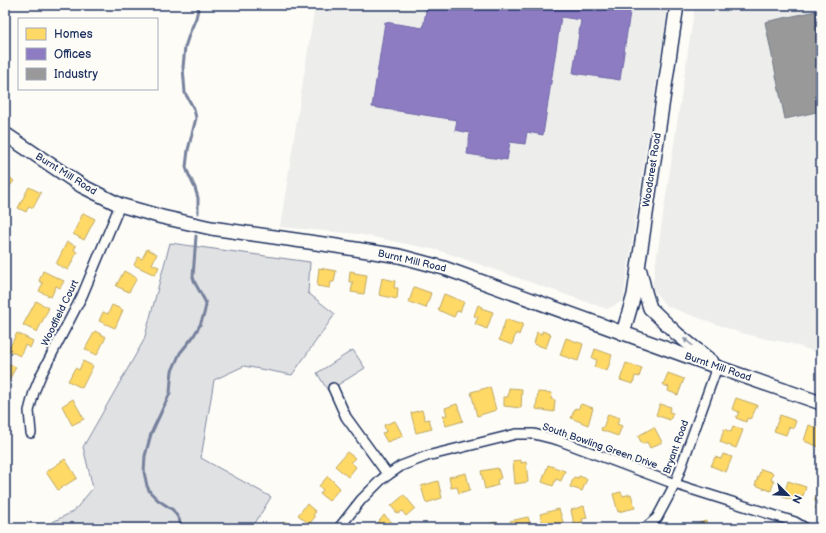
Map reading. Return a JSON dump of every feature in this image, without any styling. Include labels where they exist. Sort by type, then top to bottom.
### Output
[{"type":"main road","name":"Woodcrest Road","points":[[623,333],[634,296],[677,5]]},
{"type":"main road","name":"Burnt Mill Road","points":[[5,134],[82,186],[120,205],[162,217],[211,228],[399,256],[453,271],[717,367],[821,403]]},
{"type":"main road","points":[[638,262],[644,292],[650,308],[677,334],[717,367]]},
{"type":"street","name":"Woodfield Court","points":[[31,433],[29,411],[34,392],[41,375],[82,296],[120,205]]},
{"type":"street","name":"Bryant Road","points":[[645,528],[657,518],[675,484],[717,367]]},
{"type":"street","points":[[333,388],[346,417],[388,475]]},
{"type":"street","name":"South Bowling Green Drive","points":[[339,528],[361,500],[382,480],[401,466],[427,456],[516,434],[534,434],[558,440],[675,484],[795,522],[805,528]]},
{"type":"shaded area","points":[[315,5],[668,5],[623,301],[607,309],[441,251],[358,234],[280,227]]},
{"type":"shaded area","points":[[695,5],[821,5],[821,354],[789,343],[738,332],[685,313],[665,305],[652,288]]},
{"type":"shaded area","points":[[170,243],[310,262],[308,293],[335,314],[292,375],[244,366],[214,380],[201,458],[271,497],[252,528],[41,528],[74,511],[93,488],[83,447],[144,340]]},
{"type":"shaded area","points":[[353,350],[365,368],[328,391],[317,373]]},
{"type":"building: Homes","points":[[5,173],[14,181],[6,191],[5,190]]},
{"type":"building: Homes","points":[[29,187],[41,193],[33,208],[29,206],[26,212],[18,208]]},
{"type":"building: Homes","points":[[83,213],[95,219],[84,240],[73,234]]},
{"type":"building: Homes","points":[[67,242],[76,246],[74,250],[77,252],[68,270],[56,264]]},
{"type":"building: Homes","points":[[147,249],[157,254],[152,264],[159,267],[155,275],[134,265],[138,257],[142,259]]},
{"type":"building: Homes","points":[[319,268],[336,271],[334,282],[331,282],[330,288],[317,286]]},
{"type":"building: Homes","points":[[43,271],[64,281],[60,288],[56,286],[51,297],[39,291],[43,283],[39,281]]},
{"type":"building: Homes","points":[[124,271],[137,278],[129,292],[116,286]]},
{"type":"building: Homes","points":[[350,271],[367,275],[364,294],[351,292],[353,282],[349,282]]},
{"type":"building: Homes","points":[[382,278],[395,281],[394,288],[398,288],[397,299],[379,295]]},
{"type":"building: Homes","points":[[414,287],[431,293],[426,308],[409,302]]},
{"type":"building: Homes","points":[[444,294],[464,302],[460,312],[457,311],[454,317],[438,310]]},
{"type":"building: Homes","points":[[36,301],[49,308],[37,332],[23,325]]},
{"type":"building: Homes","points":[[112,305],[123,310],[115,328],[99,321],[103,312],[108,314]]},
{"type":"building: Homes","points":[[478,305],[482,307],[481,308],[493,312],[487,329],[475,324],[478,317],[474,316]]},
{"type":"building: Homes","points":[[506,319],[523,324],[519,335],[516,333],[512,345],[499,340]]},
{"type":"building: Homes","points":[[95,331],[106,337],[97,355],[85,349]]},
{"type":"building: Homes","points":[[542,331],[551,334],[546,348],[534,344],[537,332],[542,334]]},
{"type":"building: Homes","points":[[17,333],[33,341],[30,348],[25,345],[20,356],[8,350]]},
{"type":"building: Homes","points":[[566,338],[583,344],[578,361],[560,355]]},
{"type":"building: Homes","points":[[595,349],[612,355],[607,371],[594,367],[597,360],[592,358]]},
{"type":"building: Homes","points":[[83,361],[93,366],[82,388],[68,381],[75,368],[79,370]]},
{"type":"building: Homes","points":[[5,362],[16,367],[6,386],[5,386]]},
{"type":"building: Homes","points":[[626,363],[642,368],[639,377],[635,376],[633,384],[620,380]]},
{"type":"building: Homes","points":[[668,373],[684,379],[678,395],[668,391],[669,387],[663,385]]},
{"type":"building: Homes","points":[[490,387],[496,410],[477,416],[471,392]]},
{"type":"building: Homes","points":[[509,388],[522,389],[521,408],[504,406],[504,397],[508,397]]},
{"type":"building: Homes","points":[[538,392],[552,393],[551,399],[555,400],[554,412],[536,409]]},
{"type":"building: Homes","points":[[736,398],[757,405],[752,417],[750,419],[747,418],[746,422],[736,418],[739,412],[732,409]]},
{"type":"building: Homes","points":[[73,399],[84,419],[72,425],[62,406]]},
{"type":"building: Homes","points":[[457,404],[463,421],[446,426],[443,416],[447,415],[445,408]]},
{"type":"building: Homes","points":[[581,404],[593,408],[588,425],[571,418],[575,408],[578,409]]},
{"type":"building: Homes","points":[[660,404],[671,407],[669,412],[673,413],[670,420],[656,415]]},
{"type":"building: Homes","points":[[422,410],[425,420],[429,419],[432,429],[416,433],[411,413]]},
{"type":"building: Homes","points":[[608,414],[620,418],[617,424],[622,426],[618,436],[601,430]]},
{"type":"building: Homes","points":[[780,415],[796,421],[793,429],[789,427],[786,435],[774,431]]},
{"type":"building: Homes","points":[[395,421],[403,436],[387,442],[382,433],[386,432],[384,425]]},
{"type":"building: Homes","points":[[809,425],[821,430],[821,442],[819,447],[804,441]]},
{"type":"building: Homes","points":[[733,426],[743,430],[736,448],[720,442],[724,429],[731,432]]},
{"type":"building: Homes","points":[[654,427],[662,442],[650,448],[647,442],[642,444],[638,436]]},
{"type":"building: Homes","points":[[347,452],[355,458],[351,462],[356,467],[348,477],[335,466]]},
{"type":"building: Homes","points":[[723,454],[732,457],[726,472],[711,466],[715,457],[721,459]]},
{"type":"building: Homes","points":[[65,459],[77,478],[58,490],[46,472]]},
{"type":"building: Homes","points":[[521,460],[521,463],[526,462],[528,482],[515,484],[513,461]]},
{"type":"building: Homes","points":[[548,465],[565,471],[561,481],[556,479],[553,486],[542,482]]},
{"type":"building: Homes","points":[[498,468],[501,478],[497,480],[498,485],[485,489],[481,471]]},
{"type":"building: Homes","points":[[761,469],[773,473],[771,480],[774,481],[771,491],[755,485]]},
{"type":"building: Homes","points":[[466,473],[470,490],[459,493],[457,487],[451,488],[449,477]]},
{"type":"building: Homes","points":[[328,476],[340,488],[329,501],[320,494],[323,490],[319,486]]},
{"type":"building: Homes","points":[[579,476],[587,479],[582,491],[570,487],[574,477],[578,478]]},
{"type":"building: Homes","points":[[438,481],[442,498],[426,503],[421,486]]},
{"type":"building: Homes","points":[[788,481],[806,487],[803,496],[798,494],[796,501],[783,497]]},
{"type":"building: Homes","points":[[621,492],[623,496],[631,494],[635,508],[618,512],[613,494]]},
{"type":"building: Homes","points":[[821,492],[821,514],[815,508],[818,504],[814,499]]},
{"type":"building: Homes","points":[[404,495],[415,508],[406,516],[402,511],[398,514],[391,506]]},
{"type":"building: Homes","points":[[307,504],[316,512],[313,515],[315,517],[309,524],[298,515]]},
{"type":"building: Homes","points":[[584,506],[587,518],[582,519],[583,522],[574,524],[571,510]]},
{"type":"building: Homes","points":[[559,509],[564,525],[551,528],[549,521],[543,523],[540,514]]},
{"type":"building: Homes","points":[[384,515],[397,527],[396,528],[374,528]]},
{"type":"building: Homes","points":[[528,517],[531,526],[526,528],[512,528],[510,521]]},
{"type":"building: Homes","points":[[285,521],[292,528],[279,528]]},
{"type":"building: Homes","points":[[706,521],[708,528],[690,528],[690,526]]},
{"type":"building: Homes","points":[[496,522],[498,528],[484,528],[484,525]]},
{"type":"building: Offices","points":[[427,5],[631,5],[620,80],[573,73],[581,20],[561,17],[543,135],[527,132],[525,144],[510,142],[507,160],[467,154],[470,133],[455,130],[457,120],[372,107],[385,22],[423,28]]},
{"type":"building: Industry","points":[[821,10],[821,111],[785,119],[765,22]]},
{"type":"waterway","points":[[198,213],[198,198],[186,167],[188,150],[196,118],[194,109],[185,93],[183,67],[185,47],[196,18],[199,5]]},
{"type":"waterway","points":[[182,528],[179,519],[173,510],[158,500],[150,492],[144,472],[145,456],[151,434],[170,393],[172,371],[180,353],[193,337],[200,325],[206,305],[193,277],[196,236]]}]
